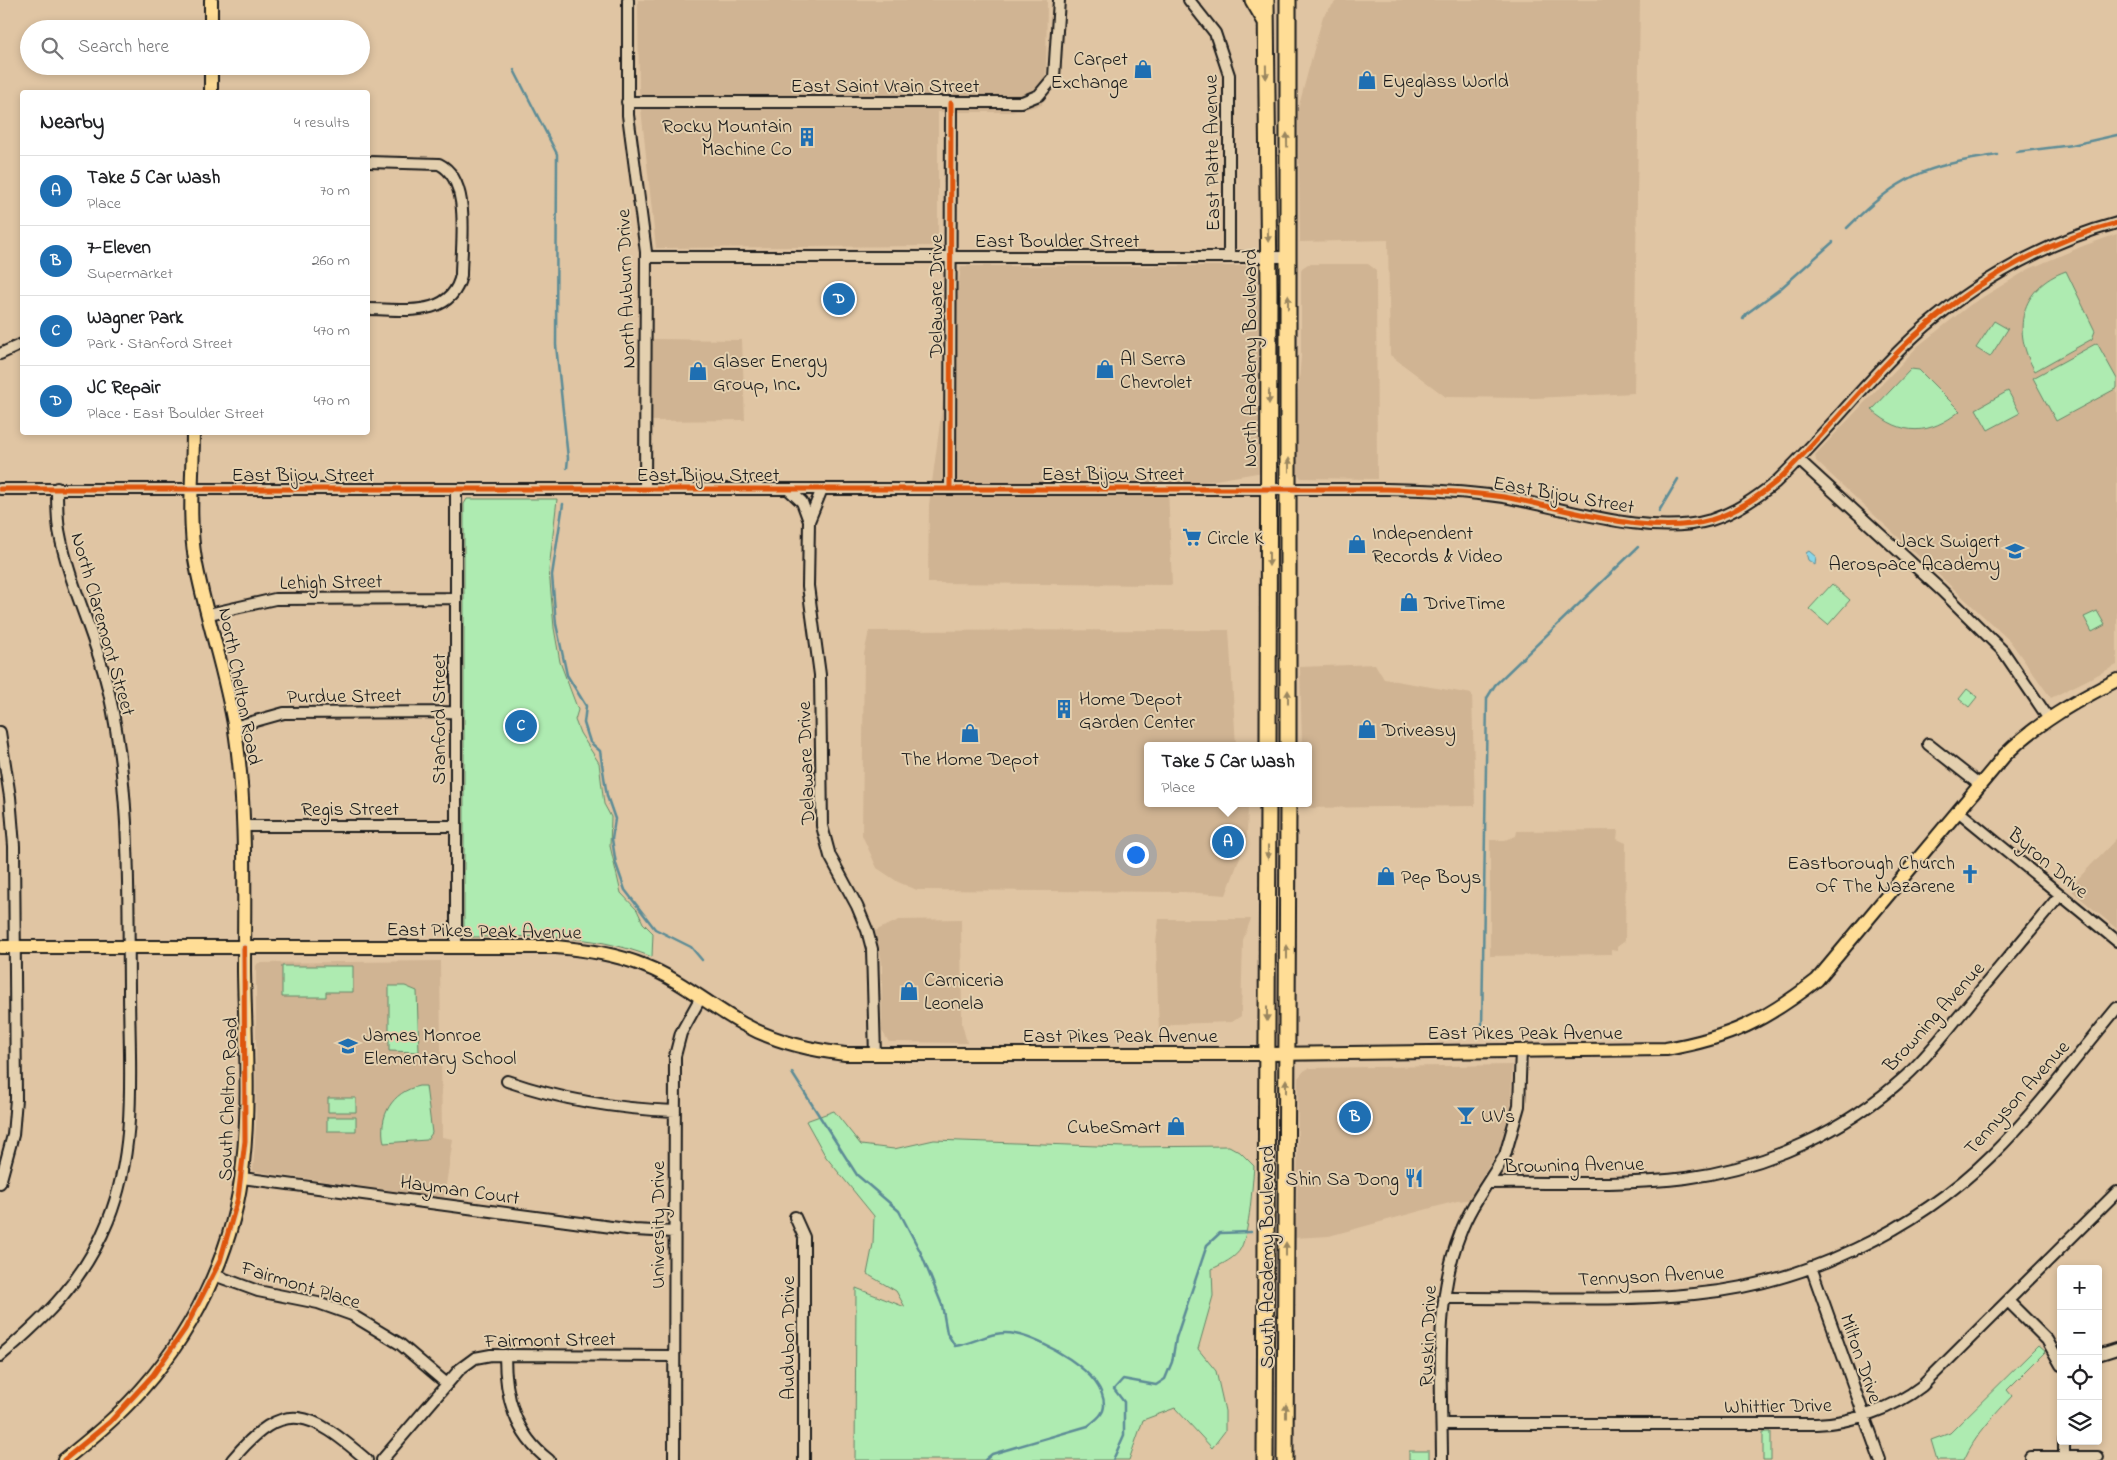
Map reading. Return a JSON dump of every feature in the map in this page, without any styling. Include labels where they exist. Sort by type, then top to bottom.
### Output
[{"type":"highway","points":[[1252,0],[1266,23]]},
{"type":"highway","name":"North Academy Boulevard","points":[[1266,0],[1269,488],[1268,742]]},
{"type":"highway","name":"North Academy Boulevard","points":[[1288,0],[1288,742]]},
{"type":"highway","points":[[1288,23],[1298,0]]},
{"type":"highway","points":[[1267,1054],[1268,807]]},
{"type":"highway","points":[[1286,1054],[1288,807]]},
{"type":"highway","name":"South Academy Boulevard","points":[[1266,1460],[1267,1054]]},
{"type":"highway","name":"South Academy Boulevard","points":[[1285,1460],[1286,1054]]},
{"type":"main road","points":[[211,0],[211,20]]},
{"type":"main road","points":[[211,75],[211,90]]},
{"type":"main road","name":"North Chelton Road","points":[[193,435],[194,556],[234,727],[244,826],[244,948]]},
{"type":"main road","name":"East Pikes Peak Avenue","points":[[0,947],[556,947],[607,953],[646,966],[701,997],[745,1025],[784,1042],[824,1051],[875,1054],[1286,1054],[1666,1049],[1714,1039],[1752,1024],[1794,998],[1817,980],[2020,740],[2049,719],[2117,680]]},
{"type":"main road","name":"South Chelton Road","points":[[64,1460],[110,1422],[153,1375],[185,1329],[214,1275],[233,1222],[242,1178],[245,1141],[244,948]]},
{"type":"street","name":"North Auburn Drive","points":[[628,0],[627,102],[646,257],[645,489]]},
{"type":"street","name":"East Saint Vrain Street","points":[[627,102],[1022,102],[1044,91],[1054,77],[1059,0]]},
{"type":"street","name":"East Platte Avenue","points":[[1189,0],[1200,11],[1215,33],[1229,75],[1230,257]]},
{"type":"street","name":"Delaware Drive","points":[[950,488],[951,103]]},
{"type":"street","points":[[370,162],[423,162],[445,167],[455,178],[461,193],[462,240],[461,275],[459,284],[450,299],[431,308],[370,309]]},
{"type":"street","name":"East Bijou Street","points":[[0,488],[1386,489],[1472,493],[1614,519],[1669,526],[1710,520],[1754,500],[1799,460],[1903,347],[1942,312],[2018,263],[2059,244],[2117,223]]},
{"type":"street","name":"East Boulder Street","points":[[646,257],[1288,257]]},
{"type":"street","points":[[0,354],[20,345]]},
{"type":"street","points":[[1799,460],[1941,590],[2003,650],[2049,719]]},
{"type":"street","name":"North Claremont Street","points":[[0,1356],[44,1318],[78,1278],[98,1244],[116,1200],[126,1155],[130,1117],[128,827],[120,749],[102,665],[62,544],[56,488]]},
{"type":"street","name":"Stanford Street","points":[[456,489],[456,948]]},
{"type":"street","name":"Delaware Drive","points":[[788,489],[802,502],[809,521],[808,586],[820,675],[820,812],[830,856],[857,906],[867,930],[872,949],[875,1054]]},
{"type":"street","name":"Delaware Drive","points":[[809,521],[822,489]]},
{"type":"street","name":"Lehigh Street","points":[[208,614],[275,599],[456,598]]},
{"type":"street","name":"Purdue Street","points":[[234,727],[284,713],[456,712]]},
{"type":"street","points":[[0,732],[12,818],[15,1118],[8,1158],[0,1183]]},
{"type":"street","points":[[1928,744],[1980,785]]},
{"type":"street","name":"Byron Drive","points":[[1958,811],[2117,941]]},
{"type":"street","name":"Regis Street","points":[[244,826],[456,826]]},
{"type":"street","name":"Browning Avenue","points":[[1489,1183],[1642,1182],[1714,1173],[1771,1158],[1832,1131],[1861,1112],[1907,1075],[2060,895]]},
{"type":"street","name":"University Drive","points":[[674,1460],[674,1111],[677,1043],[687,1020],[701,997]]},
{"type":"street","name":"Tennyson Avenue","points":[[1444,1298],[1693,1294],[1744,1286],[1811,1267],[1877,1238],[1926,1208],[1972,1173],[2017,1129],[2117,1008]]},
{"type":"street","name":"Ruskin Drive","points":[[1442,1460],[1444,1298],[1447,1275],[1460,1232],[1505,1155],[1517,1118],[1521,1050]]},
{"type":"street","points":[[507,1081],[594,1105],[674,1111]]},
{"type":"street","name":"Hayman Court","points":[[242,1178],[634,1230],[674,1232]]},
{"type":"street","name":"Whittier Drive","points":[[1442,1424],[1816,1424],[1846,1421],[1903,1399],[1913,1393],[2117,1192]]},
{"type":"street","name":"Audubon Drive","points":[[795,1217],[804,1237],[804,1460]]},
{"type":"street","name":"Milton Drive","points":[[1811,1267],[1880,1460]]},
{"type":"street","name":"Fairmont Place","points":[[214,1275],[258,1291],[318,1303],[352,1315],[400,1344],[447,1384]]},
{"type":"street","points":[[2008,1301],[2047,1340],[2057,1355]]},
{"type":"street","points":[[2102,1353],[2117,1349]]},
{"type":"street","name":"Fairmont Street","points":[[382,1460],[460,1369],[475,1358],[483,1355],[674,1356]]},
{"type":"street","points":[[505,1355],[505,1376],[514,1417],[529,1441],[548,1460]]},
{"type":"street","points":[[232,1460],[258,1432],[269,1424],[290,1418],[312,1421],[323,1425],[334,1431],[367,1460]]},
{"type":"street","points":[[2064,1445],[2064,1459]]},
{"type":"street","points":[[2030,1457],[2064,1459],[2098,1457]]},
{"type":"shaded area","points":[[638,0],[1047,0],[1046,72],[1042,105],[1012,112],[938,112],[938,246],[656,248],[639,90]]},
{"type":"shaded area","points":[[1337,0],[1640,0],[1634,393],[1535,398],[1446,397],[1390,355],[1388,240],[1300,242],[1298,109],[1323,16]]},
{"type":"shaded area","name":"Jack Swigert Aerospace Academy","points":[[2117,234],[2117,665],[2051,698],[2010,641],[1816,461],[1815,455],[1918,346],[1970,305],[2029,269]]},
{"type":"shaded area","points":[[1308,264],[1368,264],[1376,270],[1377,479],[1301,478],[1295,469],[1296,417],[1301,357],[1301,272],[1302,268]]},
{"type":"shaded area","name":"Al Serra Chevrolet","points":[[961,266],[1257,266],[1269,471],[1168,488],[1172,585],[928,583],[929,505]]},
{"type":"shaded area","name":"Glaser Energy Group, Inc.","points":[[652,339],[742,340],[745,420],[652,421]]},
{"type":"shaded area","points":[[1229,630],[1236,742],[1144,742],[1144,807],[1248,807],[1247,838],[1226,895],[1184,892],[917,890],[898,882],[877,868],[862,835],[864,654],[869,631]]},
{"type":"shaded area","points":[[1375,664],[1384,679],[1472,694],[1475,806],[1300,808],[1312,807],[1312,742],[1302,742],[1300,667]]},
{"type":"shaded area","points":[[1618,830],[1617,839],[1626,843],[1625,941],[1617,947],[1617,951],[1611,950],[1611,954],[1490,956],[1490,840],[1505,840],[1516,836],[1517,831]]},
{"type":"shaded area","points":[[2117,838],[2117,929],[2073,892],[2072,885]]},
{"type":"shaded area","points":[[961,919],[962,1024],[967,1043],[889,1042],[882,1031],[882,962],[875,931],[899,920]]},
{"type":"shaded area","points":[[1159,919],[1251,919],[1243,940],[1241,1016],[1232,1022],[1173,1024],[1159,1032],[1156,943]]},
{"type":"shaded area","name":"James Monroe Elementary School","points":[[440,961],[442,1137],[453,1139],[444,1198],[253,1171],[256,1125],[256,966],[258,963]]},
{"type":"shaded area","points":[[1512,1065],[1511,1105],[1500,1148],[1468,1200],[1457,1201],[1329,1236],[1294,1238],[1297,1209],[1298,1078],[1304,1071],[1309,1068]]},
{"type":"green space","points":[[2066,271],[2095,331],[2092,339],[2035,371],[2023,341],[2022,326],[2024,312],[2038,288],[2050,278]]},
{"type":"green space","points":[[1994,321],[2008,329],[1990,357],[1976,348]]},
{"type":"green space","points":[[2097,343],[2117,379],[2117,388],[2056,421],[2033,378]]},
{"type":"green space","points":[[1911,369],[1919,370],[1960,411],[1938,425],[1916,430],[1894,425],[1872,410]]},
{"type":"green space","points":[[2008,391],[2020,413],[1988,430],[1976,409]]},
{"type":"green space","points":[[467,499],[557,499],[549,570],[554,628],[560,662],[578,710],[575,720],[580,733],[599,763],[604,804],[611,817],[610,846],[621,893],[637,910],[643,923],[653,933],[652,957],[606,943],[583,940],[539,937],[468,937],[464,933],[464,504]]},
{"type":"green space","points":[[1832,584],[1850,600],[1828,625],[1809,609]]},
{"type":"green space","points":[[2097,611],[2105,625],[2092,632],[2084,617]]},
{"type":"green space","points":[[1967,689],[1977,697],[1969,707],[1959,699]]},
{"type":"green space","points":[[282,966],[353,966],[353,992],[326,992],[326,997],[282,997]]},
{"type":"green space","points":[[389,986],[405,986],[417,991],[419,1052],[389,1051]]},
{"type":"green space","points":[[419,1086],[426,1086],[432,1133],[427,1140],[384,1143],[383,1124],[389,1107],[401,1094]]},
{"type":"green space","points":[[328,1098],[356,1098],[356,1112],[328,1112]]},
{"type":"green space","points":[[834,1111],[861,1145],[894,1149],[934,1140],[1124,1147],[1229,1146],[1240,1152],[1254,1166],[1247,1230],[1239,1252],[1212,1269],[1213,1296],[1198,1349],[1216,1371],[1225,1411],[1225,1431],[1212,1448],[1175,1408],[1143,1420],[1129,1460],[855,1460],[856,1288],[905,1307],[896,1291],[867,1274],[873,1244],[874,1216],[826,1157],[806,1121]]},
{"type":"green space","points":[[327,1117],[356,1117],[356,1131],[327,1131]]},
{"type":"green space","points":[[2038,1346],[2045,1352],[2007,1390],[2012,1396],[1979,1434],[1964,1460],[1937,1460],[1931,1440],[1950,1433]]},
{"type":"green space","points":[[1763,1432],[1771,1432],[1771,1460],[1763,1460]]},
{"type":"green space","points":[[1409,1451],[1429,1451],[1429,1460],[1409,1460]]},
{"type":"water","points":[[1809,551],[1816,557],[1815,565],[1808,560],[1806,553]]},
{"type":"waterway","points":[[514,70],[557,154],[556,345],[568,458],[567,468]]},
{"type":"waterway","points":[[2016,152],[2072,145],[2117,135]]},
{"type":"waterway","points":[[1847,228],[1882,196],[1914,176],[1950,164],[1997,155]]},
{"type":"waterway","points":[[1743,319],[1746,314],[1780,289],[1833,242]]},
{"type":"waterway","points":[[1659,511],[1678,479]]},
{"type":"waterway","points":[[563,504],[552,575],[556,624],[567,675],[586,706],[584,723],[590,742],[600,751],[607,796],[615,819],[612,839],[616,864],[625,890],[655,929],[691,947],[702,960]]},
{"type":"waterway","points":[[1482,1029],[1487,698],[1495,685],[1638,547]]},
{"type":"waterway","points":[[792,1073],[857,1175],[899,1211],[920,1251],[942,1305],[947,1333],[955,1346],[999,1333],[1027,1337],[1070,1359],[1094,1381],[1101,1393],[1104,1409],[1099,1417],[1088,1426],[992,1454],[985,1460]]},
{"type":"waterway","points":[[1113,1460],[1124,1435],[1124,1402],[1114,1389],[1123,1379],[1156,1385],[1165,1379],[1172,1362],[1176,1338],[1207,1245],[1220,1233],[1251,1232]]},
{"type":"cycle path","points":[[950,488],[951,103]]},
{"type":"cycle path","points":[[0,489],[1386,489],[1489,495],[1635,524],[1687,525],[1711,520],[1729,513],[1753,499],[1776,482],[1903,347],[1926,326],[1975,288],[2030,256],[2058,243],[2117,223]]},
{"type":"cycle path","points":[[64,1460],[110,1422],[153,1375],[185,1329],[220,1261],[238,1198],[245,1141],[244,948]]},
{"type":"place","name":"Carpet Exchange","points":[[1143,69]]},
{"type":"place","name":"Eyeglass World","points":[[1367,80]]},
{"type":"place","name":"Rocky Mountain Machine Co","points":[[807,137]]},
{"type":"place","name":"JC Repair","points":[[839,299]]},
{"type":"place","name":"Al Serra Chevrolet","points":[[1105,369]]},
{"type":"place","name":"Glaser Energy Group, Inc.","points":[[698,371]]},
{"type":"place","name":"Circle K","points":[[1192,537]]},
{"type":"place","name":"Independent Records & Video","points":[[1357,544]]},
{"type":"place","name":"Jack Swigert Aerospace Academy","points":[[2015,551]]},
{"type":"place","name":"DriveTime","points":[[1409,602]]},
{"type":"place","name":"Home Depot Garden Center","points":[[1064,709]]},
{"type":"place","name":"Wagner Park","points":[[521,726]]},
{"type":"place","name":"Driveasy","points":[[1367,729]]},
{"type":"place","name":"The Home Depot","points":[[970,733]]},
{"type":"place","name":"Take 5 Car Wash","points":[[1228,842]]},
{"type":"place","name":"Eastborough Church Of The Nazarene","points":[[1970,874]]},
{"type":"place","name":"Pep Boys","points":[[1386,876]]},
{"type":"place","name":"Carniceria Leonela","points":[[909,991]]},
{"type":"place","name":"James Monroe Elementary School","points":[[348,1046]]},
{"type":"place","name":"UV's","points":[[1466,1115]]},
{"type":"place","name":"7-Eleven","points":[[1355,1117]]},
{"type":"place","name":"CubeSmart","points":[[1176,1126]]},
{"type":"place","name":"Shin Sa Dong","points":[[1414,1178]]}]
